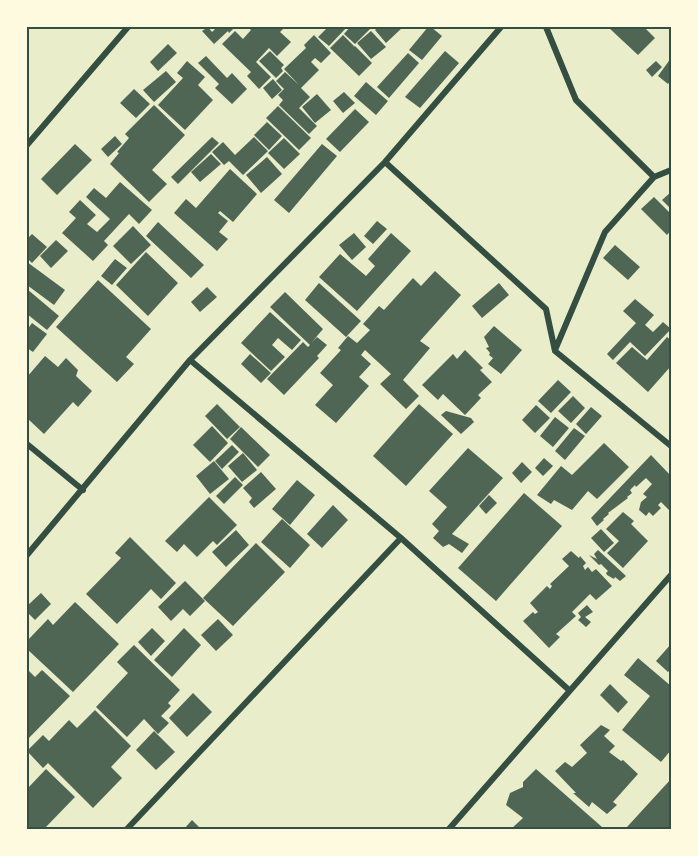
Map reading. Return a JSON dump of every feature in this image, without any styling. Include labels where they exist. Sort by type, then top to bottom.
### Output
[{"type":"street","points":[[27,145],[128,27]]},
{"type":"street","points":[[27,555],[190,360],[385,162],[501,27]]},
{"type":"street","points":[[546,27],[576,100],[654,177]]},
{"type":"street","points":[[385,162],[546,309],[555,351],[671,446]]},
{"type":"street","points":[[555,351],[605,232],[654,177],[671,170]]},
{"type":"street","points":[[190,360],[401,538],[569,690]]},
{"type":"street","points":[[27,444],[83,490]]},
{"type":"street","points":[[127,829],[401,538]]},
{"type":"street","points":[[449,829],[671,575]]},
{"type":"building","points":[[208,27],[212,32],[217,27],[235,27],[214,44],[202,31]]},
{"type":"building","points":[[248,27],[285,27],[280,32],[291,42],[277,56],[269,48],[256,62],[271,77],[259,89],[247,76],[251,72],[222,44],[235,31],[243,39],[251,30]]},
{"type":"building","points":[[328,27],[347,27],[329,46],[318,37]]},
{"type":"building","points":[[350,27],[372,27],[355,44],[344,34]]},
{"type":"building","points":[[378,27],[403,27],[386,43],[375,30]]},
{"type":"building","points":[[428,27],[442,36],[422,60],[409,50]]},
{"type":"building","points":[[608,27],[644,27],[655,38],[638,55]]},
{"type":"building","points":[[371,31],[386,47],[371,59],[357,43]]},
{"type":"building","points":[[314,35],[331,53],[321,63],[315,58],[311,62],[319,70],[301,88],[310,97],[299,108],[317,126],[309,134],[279,105],[283,100],[278,95],[284,89],[276,81],[285,72],[299,85],[284,69],[306,48],[304,45]]},
{"type":"building","points":[[343,35],[372,63],[359,76],[330,48]]},
{"type":"building","points":[[168,44],[177,53],[158,71],[150,62]]},
{"type":"building","points":[[270,51],[284,65],[281,68],[283,71],[276,78],[259,61]]},
{"type":"building","points":[[445,51],[459,63],[420,108],[405,97]]},
{"type":"building","points":[[408,53],[419,63],[389,98],[377,87]]},
{"type":"building","points":[[206,56],[227,78],[232,73],[247,89],[232,104],[215,88],[219,84],[198,63]]},
{"type":"building","points":[[671,58],[671,80],[668,84],[658,76]]},
{"type":"building","points":[[187,61],[205,77],[198,85],[213,100],[185,130],[158,105],[183,78],[177,73]]},
{"type":"building","points":[[656,61],[662,67],[652,77],[646,70]]},
{"type":"building","points":[[166,71],[176,82],[154,102],[143,90]]},
{"type":"building","points":[[273,79],[282,90],[272,99],[263,88]]},
{"type":"building","points":[[366,82],[388,101],[376,115],[354,96]]},
{"type":"building","points":[[134,89],[150,104],[136,118],[120,103]]},
{"type":"building","points":[[344,92],[355,103],[343,113],[333,101]]},
{"type":"building","points":[[317,94],[331,110],[315,123],[302,107]]},
{"type":"building","points":[[154,105],[185,135],[152,170],[167,184],[149,202],[110,164],[129,138],[125,134]]},
{"type":"building","points":[[278,106],[311,138],[299,150],[266,118]]},
{"type":"building","points":[[355,109],[369,122],[340,152],[326,139]]},
{"type":"building","points":[[267,122],[282,136],[269,150],[254,135]]},
{"type":"building","points":[[115,136],[122,144],[108,157],[101,149]]},
{"type":"building","points":[[212,137],[219,143],[178,184],[171,177]]},
{"type":"building","points":[[254,137],[268,151],[243,175],[229,161],[224,165],[212,152],[223,142],[235,155]]},
{"type":"building","points":[[284,138],[300,154],[284,169],[268,153]]},
{"type":"building","points":[[75,144],[92,160],[57,195],[41,179]]},
{"type":"building","points":[[322,144],[337,156],[289,213],[274,200]]},
{"type":"building","points":[[211,154],[221,164],[200,182],[191,172]]},
{"type":"building","points":[[267,157],[282,174],[261,193],[246,175]]},
{"type":"building","points":[[230,169],[257,194],[233,222],[220,211],[218,213],[228,221],[219,232],[228,239],[217,251],[174,213],[186,199],[196,208]]},
{"type":"building","points":[[120,182],[152,210],[139,224],[129,214],[104,241],[108,245],[93,261],[62,233],[76,218],[69,212],[80,200],[96,215],[87,224],[97,232],[110,219],[86,197],[94,188],[106,198]]},
{"type":"building","points":[[671,192],[671,209],[662,200]]},
{"type":"building","points":[[654,197],[671,214],[671,230],[667,235],[641,209]]},
{"type":"building","points":[[377,221],[387,229],[373,244],[364,236]]},
{"type":"building","points":[[158,222],[204,265],[191,278],[146,236]]},
{"type":"building","points":[[133,226],[151,245],[131,264],[113,246]]},
{"type":"building","points":[[354,233],[366,247],[352,260],[339,245]]},
{"type":"building","points":[[391,233],[411,251],[357,311],[319,277],[340,254],[366,276],[375,266],[368,259]]},
{"type":"building","points":[[32,234],[47,247],[32,263],[27,258],[27,239]]},
{"type":"building","points":[[56,240],[68,251],[51,268],[40,256]]},
{"type":"building","points":[[615,245],[640,267],[628,280],[603,258]]},
{"type":"building","points":[[146,252],[178,283],[148,316],[116,285]]},
{"type":"building","points":[[115,259],[127,268],[112,285],[101,276]]},
{"type":"building","points":[[27,262],[65,290],[54,305],[27,285]]},
{"type":"building","points":[[435,271],[461,295],[420,341],[430,348],[403,380],[419,396],[406,409],[380,384],[391,374],[365,350],[361,355],[371,364],[359,377],[369,386],[336,423],[315,405],[333,385],[320,373],[341,350],[338,348],[348,336],[357,343],[370,330],[363,324],[379,306],[384,310],[413,278],[421,286]]},
{"type":"building","points":[[98,280],[151,329],[126,357],[134,364],[117,382],[56,327]]},
{"type":"building","points":[[319,283],[361,321],[346,337],[305,300]]},
{"type":"building","points":[[499,283],[509,295],[482,318],[472,306]]},
{"type":"building","points":[[207,287],[217,297],[200,312],[191,302]]},
{"type":"building","points":[[27,289],[59,316],[47,330],[27,314]]},
{"type":"building","points":[[285,292],[323,329],[312,342],[317,337],[327,345],[317,356],[319,358],[284,395],[267,379],[303,342],[308,347],[310,345],[270,307]]},
{"type":"building","points":[[635,299],[654,315],[645,325],[653,332],[663,322],[671,329],[645,356],[630,342],[613,360],[607,354],[636,323],[623,311]]},
{"type":"building","points":[[270,312],[301,340],[292,350],[278,338],[272,345],[285,357],[271,371],[241,343]]},
{"type":"building","points":[[32,323],[47,334],[33,352],[27,348],[27,330]]},
{"type":"building","points":[[494,326],[522,350],[501,374],[488,364],[493,358],[486,348],[489,347],[484,337]]},
{"type":"building","points":[[667,337],[671,340],[671,366],[648,392],[616,363],[632,347],[647,360]]},
{"type":"building","points":[[465,350],[483,368],[480,370],[492,382],[478,395],[481,398],[465,415],[443,394],[438,400],[422,385],[453,354],[457,359]]},
{"type":"building","points":[[250,354],[271,373],[261,383],[241,364]]},
{"type":"building","points":[[45,356],[58,367],[66,358],[78,370],[76,376],[92,391],[78,407],[73,402],[44,434],[27,418],[27,377]]},
{"type":"building","points":[[558,380],[571,392],[551,413],[538,401]]},
{"type":"building","points":[[573,396],[585,408],[571,423],[558,411]]},
{"type":"building","points":[[217,404],[240,427],[227,439],[205,416]]},
{"type":"building","points":[[419,404],[453,434],[406,486],[373,456]]},
{"type":"building","points":[[536,405],[550,418],[535,433],[522,420]]},
{"type":"building","points":[[591,407],[602,416],[586,434],[576,424]]},
{"type":"building","points":[[446,411],[471,418],[474,422],[461,434],[441,415]]},
{"type":"building","points":[[555,417],[569,428],[553,447],[540,436]]},
{"type":"building","points":[[212,426],[228,443],[210,462],[193,445]]},
{"type":"building","points":[[241,427],[270,455],[258,467],[230,439]]},
{"type":"building","points":[[574,428],[585,436],[565,460],[555,451]]},
{"type":"building","points":[[604,443],[629,467],[597,499],[588,491],[572,510],[554,500],[551,504],[537,495],[561,466],[572,475]]},
{"type":"building","points":[[232,445],[239,452],[222,469],[215,461]]},
{"type":"building","points":[[468,448],[503,478],[452,534],[469,544],[462,553],[449,544],[443,547],[433,538],[439,531],[432,524],[447,507],[429,491]]},
{"type":"building","points":[[243,453],[257,470],[242,482],[228,466]]},
{"type":"building","points":[[651,455],[671,476],[671,512],[661,502],[658,505],[661,508],[653,516],[649,512],[646,516],[639,510],[641,502],[647,497],[643,494],[652,484],[646,478],[636,487],[635,485],[630,490],[632,493],[628,498],[608,513],[597,526],[591,518]]},
{"type":"building","points":[[544,458],[553,466],[543,476],[535,468]]},
{"type":"building","points":[[214,461],[229,479],[210,494],[196,476]]},
{"type":"building","points":[[522,462],[532,472],[521,483],[512,473]]},
{"type":"building","points":[[261,472],[276,489],[254,508],[249,502],[252,498],[243,488]]},
{"type":"building","points":[[235,477],[243,485],[224,504],[216,496]]},
{"type":"building","points":[[297,480],[315,495],[290,525],[272,509]]},
{"type":"building","points":[[524,493],[562,526],[496,601],[458,568]]},
{"type":"building","points":[[489,495],[497,503],[486,514],[479,506]]},
{"type":"building","points":[[209,497],[237,525],[217,545],[213,541],[197,557],[184,544],[177,552],[165,541]]},
{"type":"building","points":[[333,505],[348,520],[322,548],[307,534]]},
{"type":"building","points":[[623,512],[634,521],[631,524],[648,541],[623,568],[607,553],[619,541],[606,529]]},
{"type":"building","points":[[282,519],[310,545],[290,568],[261,542]]},
{"type":"building","points":[[601,529],[614,543],[604,552],[591,538]]},
{"type":"building","points":[[236,530],[249,545],[226,567],[212,552]]},
{"type":"building","points":[[130,537],[176,583],[161,599],[151,589],[117,624],[86,594],[121,558],[115,553]]},
{"type":"building","points":[[256,543],[285,572],[233,626],[203,598]]},
{"type":"building","points":[[598,550],[626,576],[620,581],[607,575],[608,571],[589,555],[597,559],[594,554]]},
{"type":"building","points":[[571,551],[586,563],[583,566],[585,570],[588,567],[592,572],[596,569],[612,586],[596,600],[590,594],[572,612],[576,616],[556,634],[560,637],[549,648],[523,621],[533,612],[535,614],[538,612],[530,603],[547,586],[550,589],[552,586],[550,584],[569,566],[562,559]]},
{"type":"building","points":[[185,581],[205,601],[190,616],[183,609],[171,621],[158,607]]},
{"type":"building","points":[[41,593],[51,604],[35,620],[27,612],[27,606]]},
{"type":"building","points":[[75,602],[119,644],[73,692],[27,649],[27,641],[48,619],[53,625]]},
{"type":"building","points":[[587,605],[593,612],[585,617],[591,622],[586,627],[578,620],[581,617],[578,613]]},
{"type":"building","points":[[218,619],[233,635],[216,651],[201,635]]},
{"type":"building","points":[[152,628],[165,641],[151,656],[138,642]]},
{"type":"building","points":[[184,628],[201,645],[172,677],[154,660]]},
{"type":"building","points":[[671,644],[671,669],[668,672],[656,661]]},
{"type":"building","points":[[134,645],[180,690],[168,703],[171,706],[161,716],[169,723],[158,734],[144,719],[127,737],[96,707],[128,673],[117,662]]},
{"type":"building","points":[[638,658],[671,686],[671,750],[661,762],[622,730],[650,696],[624,675]]},
{"type":"building","points":[[27,669],[35,677],[42,670],[70,696],[27,740]]},
{"type":"building","points":[[610,684],[628,702],[618,713],[600,695]]},
{"type":"building","points":[[193,693],[212,712],[187,737],[169,718]]},
{"type":"building","points":[[95,710],[131,746],[111,767],[122,778],[93,808],[48,763],[43,768],[27,751],[43,735],[49,741],[69,720],[77,728]]},
{"type":"building","points":[[601,725],[610,730],[604,736],[615,746],[609,752],[621,761],[623,760],[638,774],[613,802],[617,805],[607,814],[592,802],[589,807],[573,793],[576,793],[555,771],[565,762],[572,767],[587,753],[580,745]]},
{"type":"building","points":[[154,731],[175,752],[156,770],[136,750]]},
{"type":"building","points":[[46,769],[75,797],[44,829],[27,829],[27,789]]},
{"type":"building","points":[[536,769],[602,827],[600,829],[511,829],[523,818],[506,805],[510,793],[523,787],[523,782]]},
{"type":"building","points":[[671,779],[671,829],[629,829],[627,827]]},
{"type":"building","points":[[192,820],[201,829],[184,829]]}]
